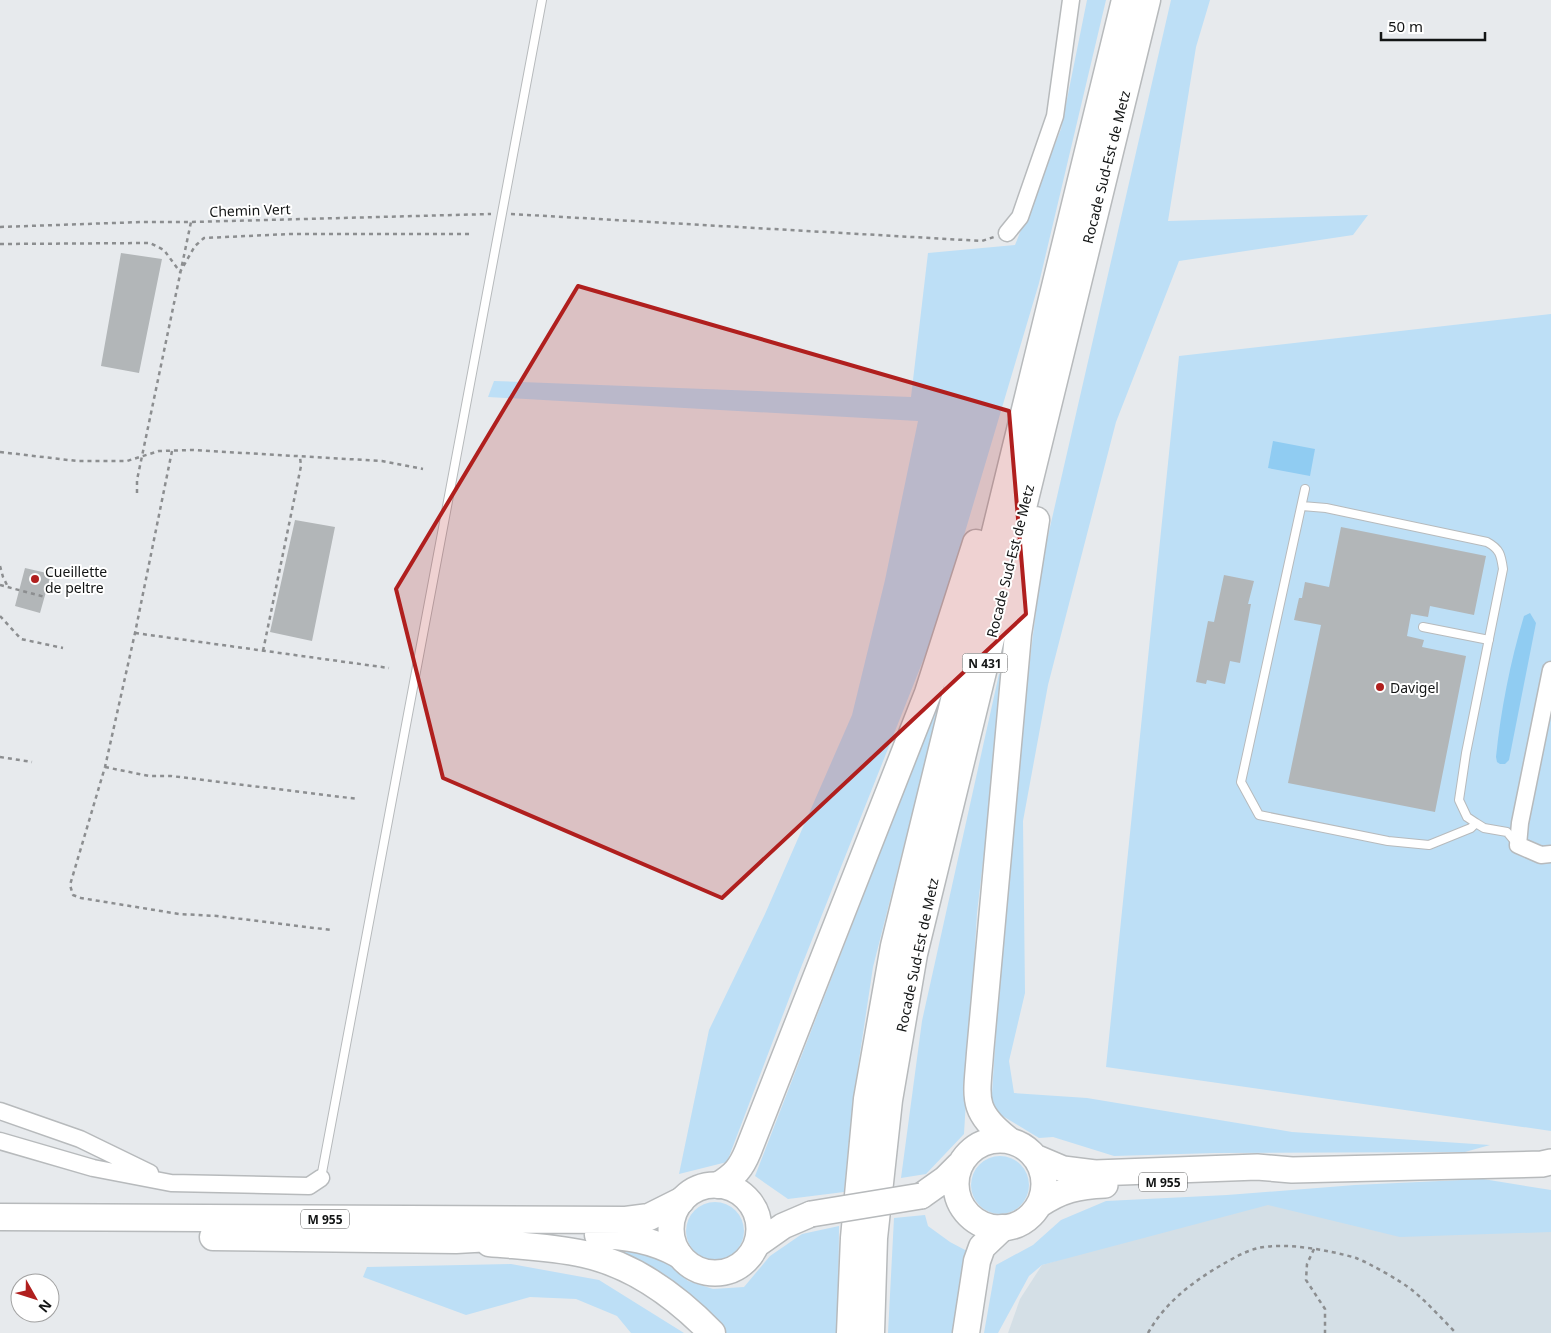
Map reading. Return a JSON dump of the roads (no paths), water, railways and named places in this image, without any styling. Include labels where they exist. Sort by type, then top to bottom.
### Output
[{"type":"highway","name":"Rocade Sud-Est de Metz","points":[[871,1333],[874,1238],[888,1110],[914,954],[1056,330],[1125,0]]},
{"type":"highway","name":"Rocade Sud-Est de Metz","points":[[850,1333],[854,1238],[867,1099],[894,946],[1056,330],[1147,0]]},
{"type":"highway","points":[[1007,1139],[985,1119],[977,1097],[1018,634],[1056,330]]},
{"type":"highway","points":[[719,1185],[732,1177],[741,1166],[748,1151],[928,693],[1056,330]]},
{"type":"highway","name":"M 955","points":[[0,1218],[618,1221],[649,1216],[681,1201]]},
{"type":"highway","points":[[966,1333],[979,1254],[982,1247],[1002,1228]]},
{"type":"highway","name":"M 955","points":[[0,1236],[456,1240],[571,1234],[625,1236],[663,1246],[678,1254]]},
{"type":"highway","name":"M 955","points":[[456,1240],[562,1250],[586,1254],[614,1264],[642,1277],[664,1291],[700,1320],[712,1333]]},
{"type":"main road","points":[[756,1244],[783,1226],[811,1214],[921,1196],[945,1179],[959,1165],[967,1153],[979,1144],[992,1140],[1007,1139],[1019,1143],[1029,1149],[1037,1158],[1044,1182],[1043,1194],[1039,1205],[1032,1215],[1023,1222],[1013,1226],[1002,1228],[988,1226],[975,1221],[964,1211],[957,1196],[955,1180],[959,1165]]},
{"type":"main road","name":"M 955","points":[[1037,1158],[1063,1169],[1095,1173],[1257,1167],[1292,1170],[1548,1164]]},
{"type":"main road","name":"M 955","points":[[1039,1205],[1052,1196],[1076,1188],[1255,1177],[1292,1170]]},
{"type":"main road","points":[[719,1185],[734,1189],[747,1198],[752,1204],[759,1224],[756,1244],[752,1254],[736,1268],[726,1272],[715,1273],[699,1270],[685,1262],[678,1254],[672,1241],[671,1227],[674,1213],[681,1201],[689,1194],[698,1188],[719,1185]]},
{"type":"main road","points":[[921,1196],[964,1211]]},
{"type":"main road","points":[[752,1204],[811,1214]]},
{"type":"street","points":[[1007,233],[1020,218],[1055,116],[1071,0]]},
{"type":"street","points":[[1551,670],[1520,823],[1518,845],[1541,856],[1551,854]]},
{"type":"street","points":[[0,1111],[80,1139],[171,1183]]},
{"type":"street","points":[[0,1142],[93,1168],[171,1183],[309,1186],[322,1178]]},
{"type":"lane","points":[[322,1178],[542,0]]},
{"type":"lane","points":[[1305,489],[1241,782],[1259,815],[1388,840],[1429,845],[1471,828],[1476,823]]},
{"type":"lane","points":[[1302,506],[1326,508],[1488,542],[1496,547],[1501,556],[1503,569],[1466,753],[1460,800],[1467,817],[1484,828],[1507,832],[1518,845]]},
{"type":"lane","points":[[1423,627],[1489,640]]},
{"type":"place","name":"Cueillette de peltre","points":[[35,579]]},
{"type":"place","name":"Davigel","points":[[1380,687]]}]
